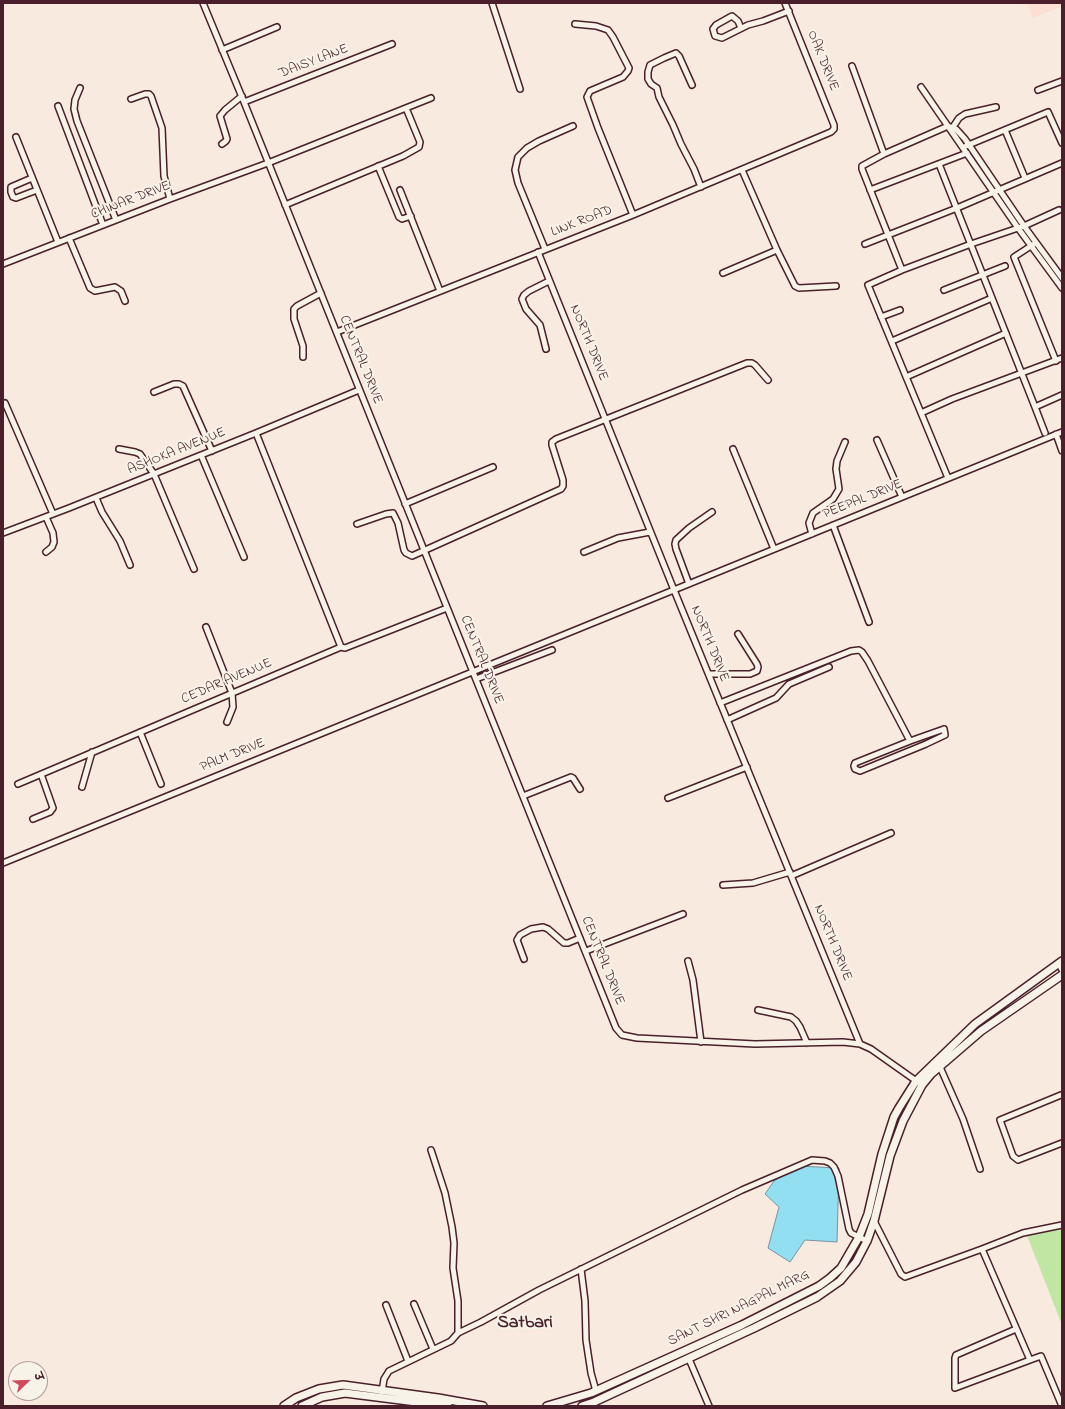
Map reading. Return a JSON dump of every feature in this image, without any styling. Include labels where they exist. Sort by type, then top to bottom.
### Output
[{"type":"main road","name":"SANT SHRI NAGPAL MARG","points":[[547,1406],[593,1392],[742,1325],[819,1286],[841,1268],[859,1237],[868,1214],[882,1154],[894,1117],[899,1108],[919,1083],[975,1024],[1061,965]]},
{"type":"main road","name":"SANT SHRI NAGPAL MARG","points":[[582,1406],[594,1404],[648,1376],[690,1359],[782,1315],[830,1289],[856,1262],[867,1240],[874,1221],[890,1156],[919,1083],[940,1067],[981,1031],[1062,975]]},
{"type":"main road","points":[[284,1406],[296,1398],[319,1389],[343,1385],[426,1404],[448,1406]]},
{"type":"main road","points":[[302,1406],[322,1397],[345,1393],[438,1398],[483,1406]]},
{"type":"street","name":"CENTRAL DRIVE","points":[[204,3],[616,1028],[622,1035],[637,1038],[755,1044],[843,1042],[860,1044],[871,1049],[919,1083]]},
{"type":"street","points":[[492,3],[520,88]]},
{"type":"street","name":"OAK DRIVE","points":[[785,3],[834,125],[834,129]]},
{"type":"street","points":[[741,28],[738,21],[732,16],[716,25],[713,29],[715,36],[720,38],[727,36],[741,28],[770,19],[788,11]]},
{"type":"street","points":[[575,24],[596,26],[608,30],[629,68],[623,76],[590,91],[587,97],[633,215]]},
{"type":"street","points":[[222,50],[277,27]]},
{"type":"street","name":"DAISY LANE","points":[[244,102],[392,44]]},
{"type":"street","points":[[692,85],[679,56],[676,53],[650,65],[648,79],[651,84],[658,88],[659,97],[669,115],[701,187]]},
{"type":"street","points":[[852,66],[884,154]]},
{"type":"street","points":[[1038,90],[1062,80]]},
{"type":"street","points":[[80,88],[75,100],[74,109],[77,121],[116,220]]},
{"type":"street","points":[[921,88],[951,126],[969,145],[1000,190],[1021,227]]},
{"type":"street","points":[[131,99],[145,94],[149,94],[151,96],[162,128],[164,176],[170,199]]},
{"type":"street","points":[[222,144],[227,140],[220,119],[221,113],[242,96]]},
{"type":"street","name":"CHINAR DRIVE","points":[[3,264],[170,199],[268,163],[431,98]]},
{"type":"street","points":[[58,106],[103,225]]},
{"type":"street","points":[[902,270],[862,166],[884,154],[951,126],[965,114],[996,107]]},
{"type":"street","points":[[285,204],[417,149],[420,145],[406,108]]},
{"type":"street","points":[[963,148],[1048,112],[1062,143]]},
{"type":"street","points":[[545,250],[518,183],[515,170],[518,158],[527,148],[573,126]]},
{"type":"street","points":[[951,126],[963,148],[994,192],[1062,278]]},
{"type":"street","name":"LINK ROAD","points":[[336,332],[633,215],[827,135],[834,129]]},
{"type":"street","points":[[1005,130],[1025,178]]},
{"type":"street","points":[[16,137],[58,242]]},
{"type":"street","points":[[870,190],[967,153]]},
{"type":"street","points":[[865,244],[957,208],[1062,163]]},
{"type":"street","points":[[939,164],[1045,433]]},
{"type":"street","points":[[378,166],[399,217],[402,219],[410,216]]},
{"type":"street","points":[[742,170],[794,286],[799,288],[836,286]]},
{"type":"street","points":[[32,178],[11,187],[10,192],[13,197],[16,198],[37,190]]},
{"type":"street","points":[[400,190],[440,291]]},
{"type":"street","points":[[948,478],[868,285],[902,270],[1021,227],[1059,210]]},
{"type":"street","points":[[69,238],[90,288],[95,291],[115,287],[120,291],[125,301]]},
{"type":"street","points":[[1034,244],[1062,288]]},
{"type":"street","points":[[1034,244],[1014,257],[1056,361]]},
{"type":"street","points":[[723,273],[777,250]]},
{"type":"street","name":"NORTH DRIVE","points":[[538,252],[650,532],[860,1044]]},
{"type":"street","points":[[944,290],[1005,266]]},
{"type":"street","points":[[546,349],[540,324],[526,309],[522,299],[528,291],[550,281]]},
{"type":"street","points":[[303,357],[303,346],[294,319],[294,309],[321,293]]},
{"type":"street","points":[[892,341],[992,298]]},
{"type":"street","points":[[881,317],[900,310]]},
{"type":"street","points":[[906,377],[1006,333]]},
{"type":"street","points":[[921,413],[952,399],[1062,358]]},
{"type":"street","points":[[357,524],[393,513],[398,523],[401,542],[406,554],[412,556],[424,552],[560,490],[563,486],[563,480],[552,442],[556,439],[747,363],[752,363],[768,380]]},
{"type":"street","points":[[154,392],[174,384],[183,386],[212,451]]},
{"type":"street","name":"ASHOKA AVENUE","points":[[3,533],[96,498],[359,390]]},
{"type":"street","points":[[1035,406],[1062,395]]},
{"type":"street","points":[[6,403],[53,514]]},
{"type":"street","name":"PEEPAL DRIVE","points":[[674,590],[1062,432]]},
{"type":"street","points":[[256,433],[341,647]]},
{"type":"street","points":[[1056,434],[1062,451]]},
{"type":"street","points":[[877,440],[902,497]]},
{"type":"street","points":[[812,534],[809,523],[813,514],[833,499],[839,489],[836,469],[837,461],[845,442]]},
{"type":"street","points":[[119,449],[140,454],[154,474],[194,569]]},
{"type":"street","points":[[733,449],[774,549]]},
{"type":"street","points":[[201,455],[244,557]]},
{"type":"street","points":[[405,504],[493,467]]},
{"type":"street","points":[[96,498],[102,512],[120,541],[130,565]]},
{"type":"street","points":[[689,584],[676,550],[676,540],[692,525],[712,512]]},
{"type":"street","points":[[46,517],[54,542],[52,547],[46,552]]},
{"type":"street","points":[[833,525],[869,622]]},
{"type":"street","points":[[584,552],[618,538],[650,532]]},
{"type":"street","name":"PALM DRIVE","points":[[3,863],[674,590]]},
{"type":"street","name":"CEDAR AVENUE","points":[[18,784],[341,647],[345,648],[447,608]]},
{"type":"street","points":[[206,627],[232,693],[233,707],[227,722]]},
{"type":"street","points":[[708,674],[750,674],[757,671],[757,664],[738,634]]},
{"type":"street","points":[[476,679],[552,650]]},
{"type":"street","points":[[720,704],[859,650],[868,661],[910,741]]},
{"type":"street","points":[[727,720],[776,698],[789,684],[829,667]]},
{"type":"street","points":[[944,729],[945,732],[944,735],[860,771],[855,769],[855,763],[910,741],[944,729]]},
{"type":"street","points":[[140,732],[161,784]]},
{"type":"street","points":[[82,787],[92,752]]},
{"type":"street","points":[[668,798],[747,767]]},
{"type":"street","points":[[33,819],[50,812],[53,808],[41,774]]},
{"type":"street","points":[[523,796],[571,777],[576,780],[580,789]]},
{"type":"street","points":[[723,885],[754,883],[791,874],[891,834]]},
{"type":"street","points":[[586,952],[683,914]]},
{"type":"street","points":[[524,959],[517,940],[520,935],[531,929],[543,927],[548,929],[564,943],[580,938]]},
{"type":"street","points":[[688,961],[694,985],[701,1042]]},
{"type":"street","points":[[758,1010],[791,1017],[800,1027],[807,1043]]},
{"type":"street","points":[[940,1067],[963,1119],[980,1169]]},
{"type":"street","points":[[1062,1095],[1000,1120],[1013,1156],[1018,1160],[1062,1143]]},
{"type":"street","points":[[431,1150],[446,1193],[452,1227],[454,1243],[454,1280],[458,1301],[458,1333]]},
{"type":"street","points":[[382,1394],[384,1380],[387,1373],[453,1339],[458,1333],[539,1290],[742,1190],[812,1160],[825,1161],[834,1167],[838,1176],[849,1229],[851,1233],[867,1240]]},
{"type":"street","points":[[874,1221],[900,1274],[905,1277],[1023,1233],[1062,1225]]},
{"type":"street","points":[[982,1249],[1030,1360]]},
{"type":"street","points":[[581,1269],[585,1301],[586,1340],[594,1404]]},
{"type":"street","points":[[414,1304],[433,1349]]},
{"type":"street","points":[[386,1305],[408,1361]]},
{"type":"street","points":[[1016,1329],[956,1354],[955,1388],[1041,1356],[1062,1406]]},
{"type":"street","points":[[690,1359],[709,1406]]},
{"type":"shaded area","points":[[1027,3],[1062,3],[1062,6],[1033,18]]},
{"type":"green space","points":[[1062,1227],[1062,1325],[1026,1233]]},
{"type":"water","points":[[797,1166],[839,1168],[837,1242],[805,1240],[790,1262],[768,1248],[779,1207],[765,1194],[774,1181]]},
{"type":"district","name":"Satbari","points":[[525,1324]]}]
